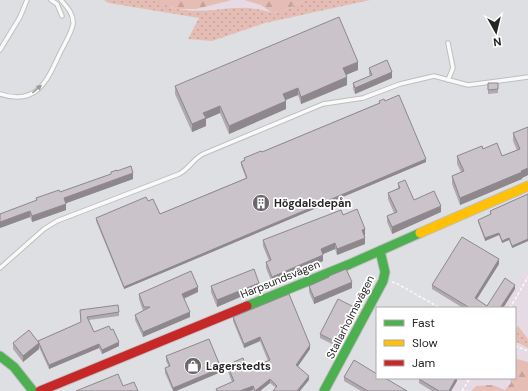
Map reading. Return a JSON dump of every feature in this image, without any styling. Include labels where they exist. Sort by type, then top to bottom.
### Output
[{"type":"street","name":"Harpsundsvägen","points":[[40,391],[380,251],[528,186]]},
{"type":"street","name":"Stallarholmsvägen","points":[[324,391],[376,297],[384,272],[380,251]]},
{"type":"street","points":[[0,356],[14,367],[33,391]]},
{"type":"lane","points":[[0,50],[20,17],[27,0]]},
{"type":"lane","points":[[51,0],[57,4],[62,16]]},
{"type":"lane","points":[[0,94],[26,98],[37,91],[47,80],[73,25],[71,13],[61,0]]},
{"type":"lane","points":[[448,43],[453,68],[448,80]]},
{"type":"lane","points":[[0,268],[44,230],[58,221],[183,172],[202,154],[323,104],[363,98],[400,84],[434,76],[468,85],[528,77]]},
{"type":"path","points":[[511,307],[528,277]]},
{"type":"path","points":[[382,281],[396,283],[438,307]]},
{"type":"path","points":[[516,346],[528,351]]},
{"type":"path","points":[[462,391],[469,379]]},
{"type":"shaded area","points":[[0,0],[104,0],[109,3],[200,18],[188,39],[212,41],[265,23],[370,0],[528,0],[528,266],[503,307],[376,307],[376,379],[459,379],[452,391],[0,391]]},
{"type":"green space","points":[[104,0],[154,0],[177,9],[190,11],[246,8],[259,9],[272,13],[280,12],[306,0],[370,0],[265,23],[212,41],[188,39],[199,18],[109,3]]},
{"type":"green space","points":[[154,0],[232,0],[196,9],[177,9]]},
{"type":"green space","points":[[244,0],[306,0],[280,12],[272,13],[261,5]]},
{"type":"green space","points":[[518,326],[528,339],[528,348],[516,342],[516,329]]},
{"type":"green space","points":[[516,360],[528,362],[528,391],[471,391],[476,386],[492,385],[505,390],[511,383],[510,379],[516,379]]},
{"type":"building","points":[[339,17],[358,62],[343,68],[347,77],[301,97],[298,88],[283,94],[286,101],[229,126],[220,106],[203,113],[206,118],[192,124],[175,86]]},
{"type":"building","points":[[387,60],[392,72],[355,88],[353,83],[372,75],[369,68]]},
{"type":"building","points":[[488,83],[498,83],[498,89],[488,90]]},
{"type":"building","name":"Högdalsdepån","points":[[399,95],[426,159],[124,287],[96,218],[146,197],[148,201],[153,199],[160,214],[247,178],[241,162],[245,160],[244,158],[380,103],[379,101],[384,99],[385,101]]},
{"type":"building","points":[[528,127],[528,168],[521,171],[522,172],[460,198],[452,176],[464,171],[457,156],[482,146],[483,149],[497,143],[502,156],[520,149],[513,133]]},
{"type":"building","points":[[131,166],[133,173],[64,198],[66,204],[32,216],[30,211],[0,222],[0,214],[37,200],[36,198],[59,190],[60,192],[111,174],[111,172]]},
{"type":"building","points":[[405,180],[414,200],[434,191],[441,206],[392,227],[387,216],[397,212],[388,193],[400,188],[398,183]]},
{"type":"building","points":[[528,194],[528,239],[512,246],[509,238],[502,241],[499,233],[485,238],[478,220],[491,214],[490,211]]},
{"type":"building","points":[[357,209],[365,229],[362,230],[365,238],[337,249],[335,243],[321,249],[323,255],[272,277],[266,262],[271,260],[263,240],[341,210],[343,215]]},
{"type":"building","points":[[462,237],[499,259],[475,298],[487,306],[505,278],[515,285],[501,307],[468,307],[432,285]]},
{"type":"building","points":[[254,269],[259,283],[217,300],[211,286]]},
{"type":"building","points":[[346,269],[352,282],[314,298],[309,286]]},
{"type":"building","points":[[191,271],[198,287],[182,294],[190,312],[143,332],[135,315],[150,307],[144,307],[139,294]]},
{"type":"building","points":[[289,294],[310,345],[296,365],[309,376],[297,391],[273,391],[277,386],[270,379],[255,391],[253,386],[240,391],[217,391],[216,389],[234,381],[227,365],[243,358],[247,369],[270,360],[260,337],[244,344],[233,317]]},
{"type":"building","points":[[338,299],[356,308],[338,343],[320,334]]},
{"type":"building","points":[[118,305],[119,312],[87,317],[94,332],[109,326],[111,330],[113,329],[119,342],[102,350],[99,344],[49,365],[38,341],[81,322],[80,310]]},
{"type":"building","points":[[29,330],[39,343],[23,356],[13,343]]},
{"type":"building","name":"Lagerstedts","points":[[209,339],[221,368],[173,388],[165,368],[170,366],[166,356]]},
{"type":"building","points":[[354,360],[376,373],[376,379],[387,379],[407,391],[368,391],[344,377]]},
{"type":"building","points":[[118,374],[123,386],[134,382],[138,391],[76,391]]},
{"type":"building","points":[[419,379],[455,379],[449,391],[439,391]]},
{"type":"traffic: fast","points":[[247,306],[350,264],[420,233]]},
{"type":"traffic: fast","points":[[324,391],[383,281],[385,272],[380,251]]},
{"type":"traffic: fast","points":[[0,356],[14,367],[33,391]]},
{"type":"traffic: slow","points":[[420,233],[528,186]]},
{"type":"traffic: jam","points":[[40,391],[247,306]]},
{"type":"place","name":"Högdalsdepån","points":[[261,203]]},
{"type":"place","name":"Lagerstedts","points":[[193,366]]}]
